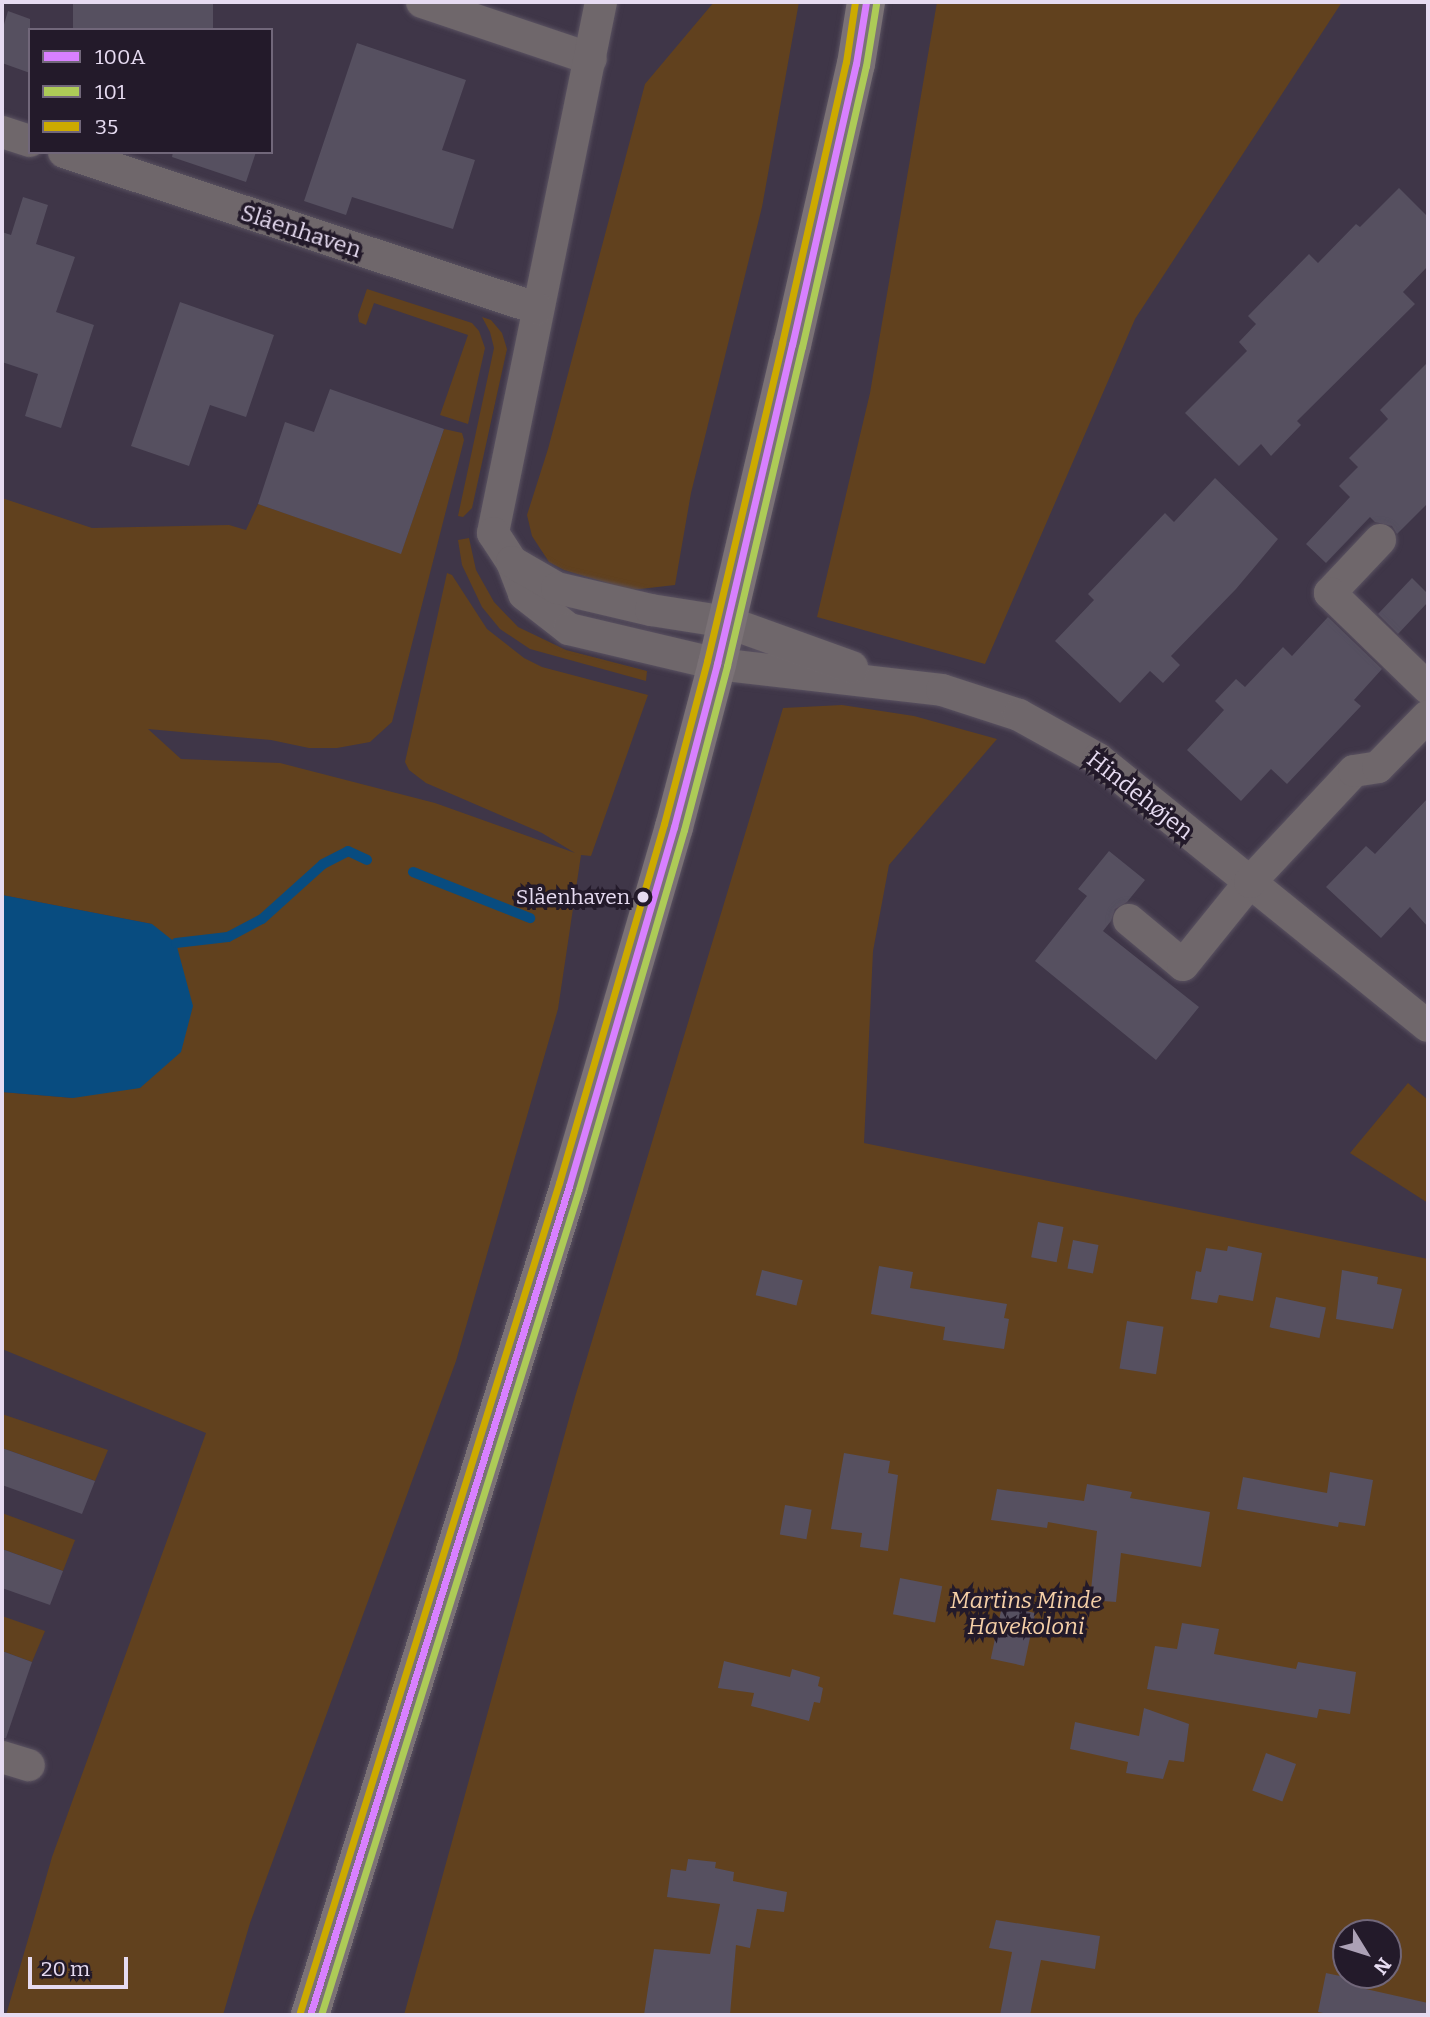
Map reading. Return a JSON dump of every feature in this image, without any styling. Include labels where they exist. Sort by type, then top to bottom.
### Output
[{"type":"main road","points":[[310,2015],[569,1186],[674,827],[718,664],[853,78],[866,2]]},
{"type":"street","points":[[422,2],[591,59]]},
{"type":"street","points":[[601,2],[493,533],[512,562],[524,594],[569,629],[718,664]]},
{"type":"street","points":[[2,132],[28,140]]},
{"type":"street","name":"Slåenhaven","points":[[70,154],[538,309]]},
{"type":"street","points":[[1380,540],[1330,593],[1428,688]]},
{"type":"street","points":[[512,562],[556,588],[651,610],[727,622]]},
{"type":"street","name":"Hindehøjen","points":[[727,622],[903,685]]},
{"type":"street","name":"Hindehøjen","points":[[718,664],[942,690],[1019,715],[1098,759],[1428,1026]]},
{"type":"street","points":[[1129,920],[1183,965],[1250,882],[1354,771],[1378,767],[1428,716]]},
{"type":"green space","points":[[714,2],[799,2],[762,207],[691,493],[675,585],[631,590],[564,570],[549,562],[532,536],[527,515],[548,449],[645,84]]},
{"type":"green space","points":[[937,2],[1342,2],[1135,319],[985,664],[817,617],[870,393]]},
{"type":"green space","points":[[367,289],[472,323],[479,331],[485,348],[468,424],[440,415],[468,335],[374,303],[366,325],[359,322],[358,315]]},
{"type":"green space","points":[[482,317],[491,320],[502,333],[507,349],[472,508],[463,517],[458,516],[494,348]]},
{"type":"green space","points":[[444,429],[462,433],[464,440],[392,722],[370,742],[337,748],[309,748],[271,740],[148,729],[181,759],[280,763],[435,803],[575,853],[542,833],[426,783],[409,770],[405,762],[447,573],[452,575],[487,629],[524,658],[542,667],[648,695],[591,856],[581,855],[558,1009],[456,1361],[250,1923],[223,2015],[6,2015],[52,1857],[206,1433],[2,1349],[2,1092],[73,1098],[152,924],[2,895],[2,498],[92,528],[229,525],[246,530],[258,504],[401,553]]},
{"type":"green space","points":[[469,538],[476,570],[494,602],[518,627],[566,650],[647,671],[646,681],[530,649],[500,629],[482,607],[462,565],[458,540]]},
{"type":"green space","name":"Martins Minde Havekoloni","points":[[842,705],[914,716],[997,739],[889,865],[873,951],[864,1143],[1428,1259],[1428,2015],[404,2015],[575,1397],[783,708]]},
{"type":"green space","points":[[1408,1083],[1428,1100],[1428,1203],[1350,1153]]},
{"type":"green space","points":[[2,1414],[108,1450],[95,1481],[2,1448]]},
{"type":"green space","points":[[2,1513],[75,1540],[63,1571],[2,1549]]},
{"type":"green space","points":[[2,1616],[45,1631],[32,1662],[2,1651]]},
{"type":"water","points":[[2,895],[152,924],[176,943],[193,1006],[181,1052],[140,1088],[73,1098],[2,1092]]},
{"type":"building","points":[[73,2],[213,2],[213,28],[73,28]]},
{"type":"building","points":[[8,11],[30,19],[28,72],[2,63],[2,31]]},
{"type":"building","points":[[357,43],[466,80],[442,150],[475,160],[453,229],[352,197],[346,215],[304,201]]},
{"type":"building","points":[[173,154],[255,154],[246,182],[172,157]]},
{"type":"building","points":[[1399,188],[1428,217],[1428,266],[1403,292],[1415,304],[1297,421],[1301,425],[1271,456],[1261,444],[1239,466],[1185,413],[1247,351],[1239,342],[1256,324],[1248,316],[1309,254],[1318,263],[1356,224],[1360,227]]},
{"type":"building","points":[[23,197],[48,205],[36,244],[75,257],[56,312],[94,325],[61,428],[25,416],[38,374],[2,362],[2,232],[11,235]]},
{"type":"building","points":[[180,302],[274,335],[246,417],[210,405],[189,466],[131,446]]},
{"type":"building","points":[[1428,362],[1428,503],[1397,534],[1392,526],[1375,522],[1370,517],[1326,563],[1306,544],[1350,497],[1339,486],[1358,467],[1349,458],[1388,419],[1380,410]]},
{"type":"building","points":[[330,389],[444,429],[401,554],[258,504],[285,422],[314,432]]},
{"type":"building","points":[[1215,478],[1278,539],[1236,589],[1171,656],[1180,665],[1163,683],[1150,671],[1120,703],[1055,641],[1094,600],[1088,594],[1165,513],[1174,522]]},
{"type":"building","points":[[1412,578],[1428,594],[1428,602],[1398,634],[1378,614]]},
{"type":"building","points":[[1328,617],[1382,669],[1354,700],[1361,706],[1287,784],[1271,769],[1241,801],[1187,750],[1224,710],[1215,701],[1236,679],[1245,687],[1283,647],[1292,656]]},
{"type":"building","points":[[1428,798],[1428,927],[1410,907],[1381,938],[1326,887],[1366,846],[1375,854]]},
{"type":"building","points":[[1109,851],[1145,880],[1127,902],[1115,909],[1111,921],[1103,931],[1199,1007],[1156,1060],[1035,961],[1087,896],[1078,889]]},
{"type":"building","points":[[1038,1222],[1064,1227],[1057,1262],[1031,1257]]},
{"type":"building","points":[[1073,1240],[1099,1245],[1093,1273],[1067,1268]]},
{"type":"building","points":[[1228,1246],[1262,1253],[1253,1301],[1219,1295],[1217,1303],[1191,1299],[1196,1271],[1201,1272],[1206,1248],[1227,1251]]},
{"type":"building","points":[[879,1266],[913,1272],[910,1288],[1007,1304],[1004,1318],[1009,1319],[1004,1349],[943,1340],[945,1327],[871,1314]]},
{"type":"building","points":[[762,1270],[803,1280],[796,1305],[756,1295]]},
{"type":"building","points":[[1342,1270],[1378,1277],[1377,1284],[1402,1289],[1393,1329],[1336,1319]]},
{"type":"building","points":[[1276,1297],[1326,1308],[1319,1338],[1270,1327]]},
{"type":"building","points":[[1127,1321],[1164,1327],[1156,1374],[1119,1368]]},
{"type":"building","points":[[2,1448],[95,1481],[82,1514],[2,1485]]},
{"type":"building","points":[[844,1453],[890,1461],[888,1473],[898,1475],[888,1551],[860,1547],[862,1533],[831,1529]]},
{"type":"building","points":[[1330,1472],[1373,1480],[1365,1526],[1339,1522],[1338,1527],[1237,1509],[1243,1477],[1327,1493]]},
{"type":"building","points":[[1087,1484],[1132,1492],[1130,1498],[1210,1512],[1201,1567],[1121,1553],[1116,1602],[1090,1600],[1097,1531],[1048,1522],[1047,1528],[991,1520],[997,1489],[1084,1501]]},
{"type":"building","points":[[785,1505],[812,1510],[806,1539],[780,1535]]},
{"type":"building","points":[[2,1549],[63,1571],[50,1605],[2,1588]]},
{"type":"building","points":[[900,1578],[942,1586],[935,1623],[893,1614]]},
{"type":"building","points":[[1002,1606],[1035,1613],[1024,1666],[991,1659]]},
{"type":"building","points":[[1182,1623],[1219,1629],[1214,1654],[1296,1669],[1298,1662],[1356,1672],[1350,1714],[1319,1709],[1317,1718],[1147,1689],[1155,1646],[1177,1649]]},
{"type":"building","points":[[2,1651],[32,1662],[6,1738],[2,1738]]},
{"type":"building","points":[[724,1661],[790,1677],[792,1669],[820,1677],[818,1686],[823,1688],[820,1703],[814,1702],[809,1721],[751,1706],[754,1693],[718,1688]]},
{"type":"building","points":[[1144,1708],[1189,1724],[1184,1762],[1169,1760],[1163,1779],[1126,1773],[1128,1762],[1070,1749],[1075,1722],[1139,1736]]},
{"type":"building","points":[[1266,1753],[1296,1764],[1282,1802],[1252,1791]]},
{"type":"building","points":[[688,1859],[716,1862],[715,1868],[734,1872],[733,1881],[787,1892],[784,1912],[757,1909],[750,1948],[736,1945],[730,2015],[644,2015],[654,1949],[710,1954],[720,1904],[667,1897],[671,1869],[686,1871]]},
{"type":"building","points":[[996,1920],[1100,1936],[1095,1969],[1041,1960],[1030,2015],[1000,2015],[1012,1952],[989,1948]]},
{"type":"building","points":[[1326,1973],[1332,1974],[1332,1989],[1366,1989],[1428,2003],[1428,2015],[1333,2015],[1318,2012]]},
{"type":"waterway","points":[[176,943],[228,937],[262,919],[323,864],[348,851],[367,860]]},
{"type":"waterway","points":[[413,872],[530,918]]},
{"type":"transit line","name":"35","points":[[300,2012],[559,1183],[664,824],[707,661],[782,343],[846,62],[855,2]]},
{"type":"transit line","name":"100A","points":[[310,2015],[569,1186],[674,827],[717,664],[792,345],[856,64],[866,2]]},
{"type":"transit line","name":"101","points":[[321,2015],[579,1189],[684,830],[727,666],[802,347],[866,66],[876,4]]},
{"type":"place","name":"Slåenhaven","points":[[643,897]]}]
